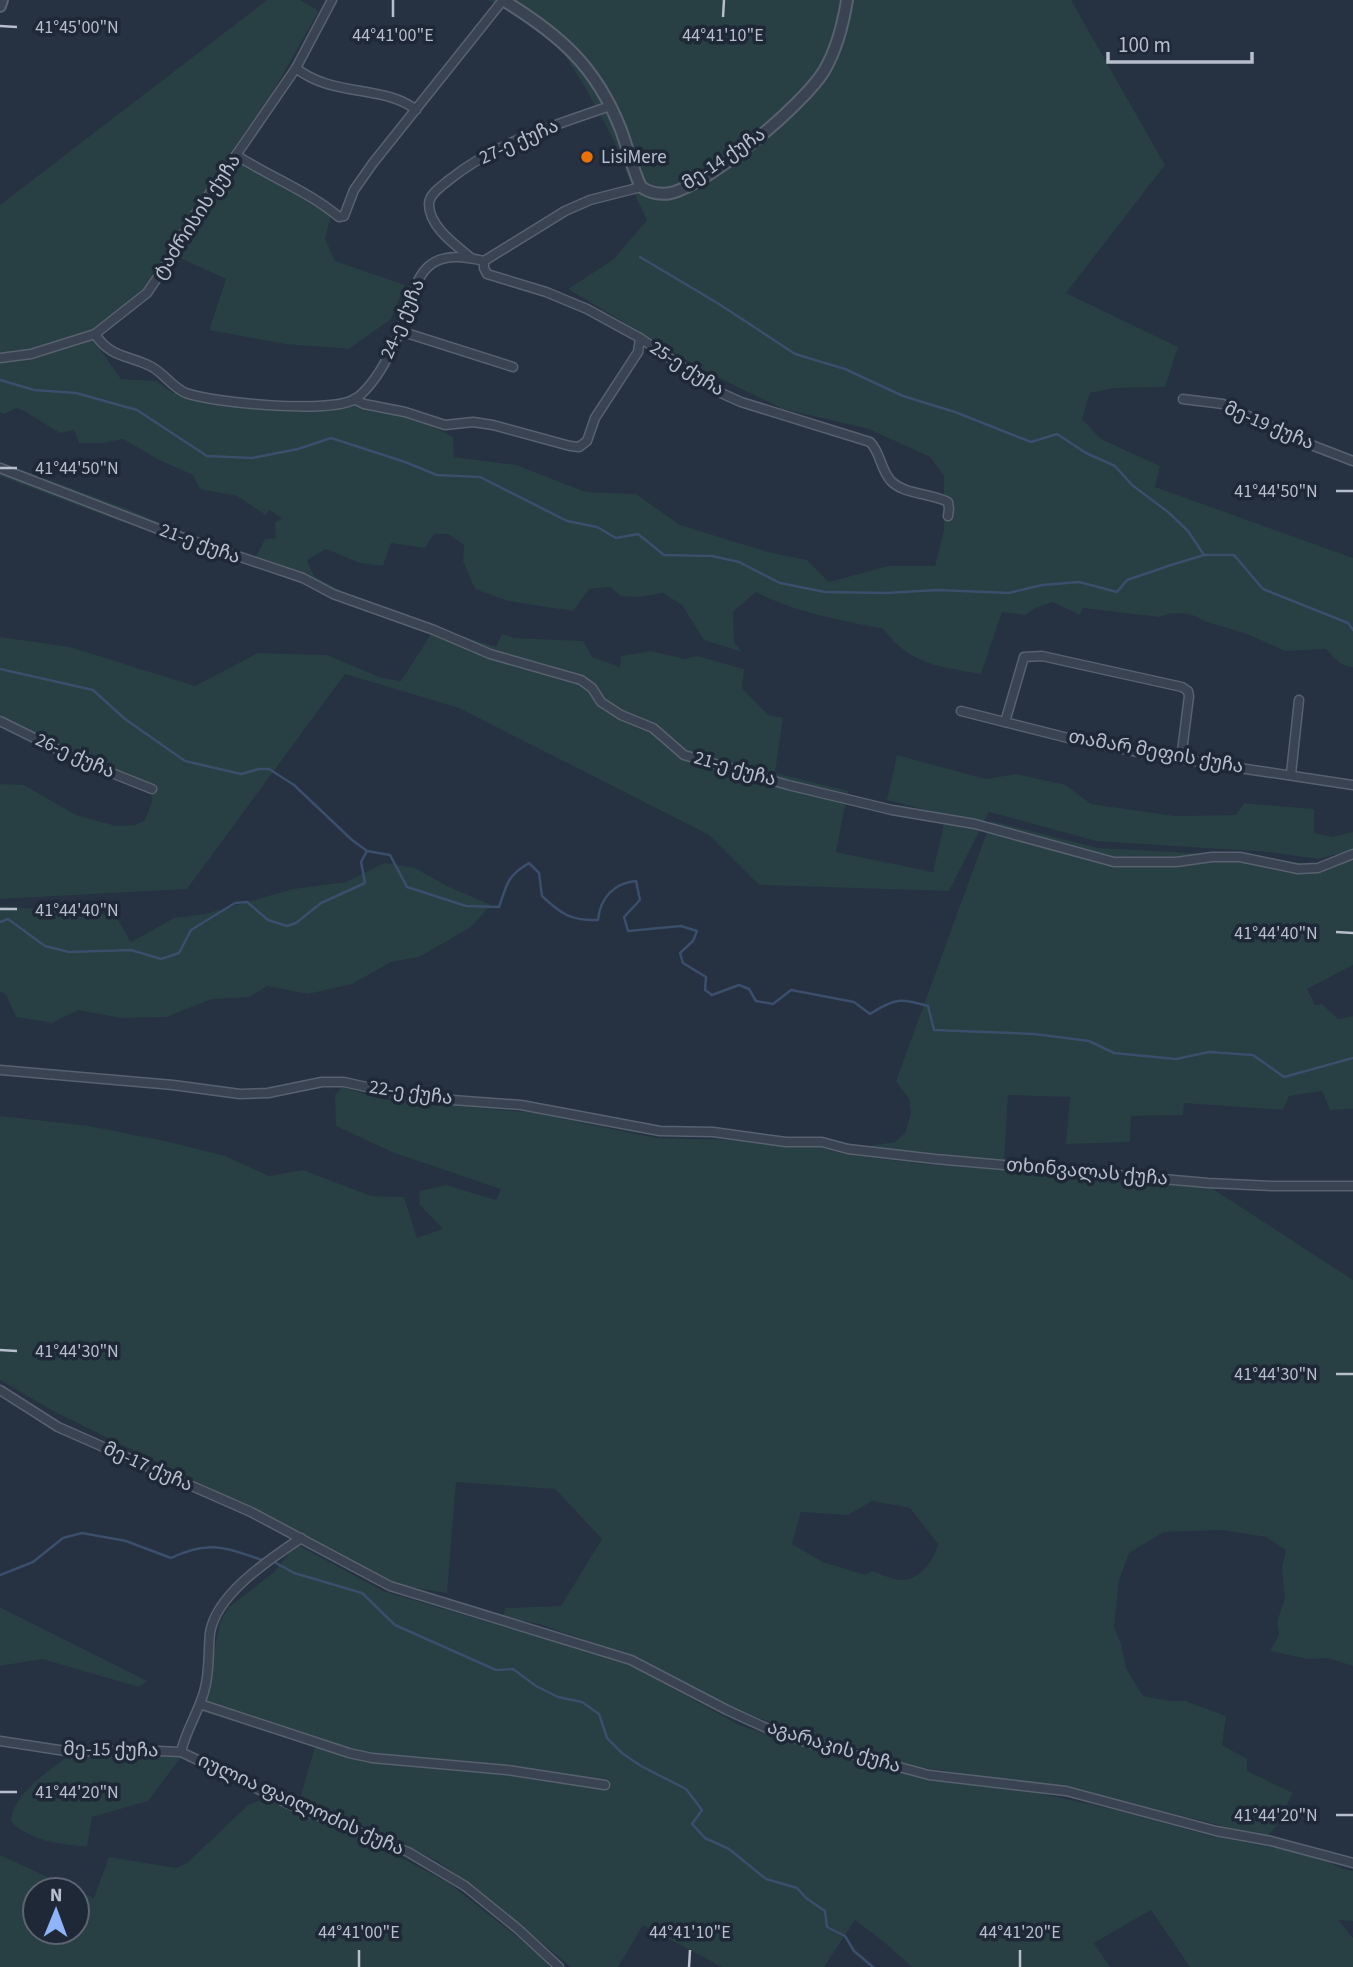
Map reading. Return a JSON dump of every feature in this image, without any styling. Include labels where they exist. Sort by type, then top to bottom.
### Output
[{"type":"street","points":[[0,6],[2,0]]},
{"type":"street","name":"ტაძრისის ქუჩა","points":[[0,358],[31,354],[95,334],[147,293],[191,219],[296,68],[332,0]]},
{"type":"street","points":[[236,155],[312,197],[342,217],[360,181],[503,0],[551,31],[577,57],[599,85],[610,106],[641,187],[590,200],[565,211],[484,261]]},
{"type":"street","name":"მე-14 ქუჩა","points":[[641,187],[660,194],[688,186],[740,151],[790,111],[825,69],[837,44],[848,0]]},
{"type":"street","points":[[296,68],[304,75],[327,85],[398,99],[416,110]]},
{"type":"street","name":"27-ე ქუჩა","points":[[472,258],[436,224],[429,203],[431,196],[459,172],[499,148],[610,106]]},
{"type":"street","name":"24-ე ქუჩა","points":[[354,399],[386,362],[419,277],[429,266],[443,257],[484,261]]},
{"type":"street","name":"25-ე ქუჩა","points":[[484,261],[487,274],[566,300],[640,338],[721,393],[741,402],[870,442],[876,449],[883,471],[893,483],[947,502],[948,516]]},
{"type":"street","points":[[400,331],[513,367]]},
{"type":"street","points":[[95,334],[115,354],[157,369],[186,393],[240,402],[294,406],[354,399],[445,425],[473,422],[493,425],[579,447],[587,441],[595,418],[638,352],[640,338]]},
{"type":"street","name":"მე-19 ქუჩა","points":[[1183,398],[1223,404],[1301,441],[1353,461]]},
{"type":"street","name":"21-ე ქუჩა","points":[[0,468],[166,532],[303,578],[333,594],[491,654],[580,680],[592,688],[600,702],[621,715],[653,728],[684,755],[775,781],[892,810],[975,824],[1114,862],[1176,862],[1231,857],[1298,869],[1318,868],[1353,854]]},
{"type":"street","points":[[1005,722],[1024,657],[1042,656],[1182,687],[1188,691],[1181,759]]},
{"type":"street","points":[[1291,774],[1299,700]]},
{"type":"street","name":"თამარ მეფის ქუჩა","points":[[961,711],[1068,738],[1181,759],[1353,785]]},
{"type":"street","name":"26-ე ქუჩა","points":[[0,721],[79,760],[152,789]]},
{"type":"street","name":"22-ე ქუჩა","points":[[0,1070],[173,1085],[240,1094],[268,1093],[322,1082],[344,1083],[411,1097],[521,1105],[660,1131],[713,1132],[786,1142],[822,1142]]},
{"type":"street","name":"თხინვალას ქუჩა","points":[[822,1142],[848,1149],[935,1159],[1209,1183],[1353,1186]]},
{"type":"street","name":"მე-17 ქუჩა","points":[[0,1390],[58,1427],[251,1512],[301,1538]]},
{"type":"street","name":"იულია ფაილოძის ქუჩა","points":[[301,1538],[232,1590],[218,1608],[210,1632],[208,1672],[200,1704],[186,1732],[181,1752],[289,1804],[408,1852],[465,1886],[518,1929],[557,1966]]},
{"type":"street","name":"აგარაკის ქუჩა","points":[[301,1538],[390,1586],[631,1660],[727,1710],[775,1732],[809,1743],[929,1775],[1066,1791],[1216,1831],[1270,1841],[1353,1863]]},
{"type":"street","points":[[200,1704],[349,1753],[372,1758],[507,1770],[605,1784]]},
{"type":"street","name":"მე-15 ქუჩა","points":[[0,1741],[72,1752],[181,1752]]},
{"type":"green space","points":[[267,0],[300,0],[319,11],[275,88],[230,154],[331,216],[325,238],[335,261],[405,285],[391,319],[349,349],[285,344],[209,330],[226,279],[178,257],[149,296],[92,338],[121,379],[156,381],[173,393],[240,408],[295,411],[344,405],[372,406],[409,414],[453,437],[454,457],[516,465],[586,492],[636,494],[680,525],[768,552],[807,560],[829,582],[888,566],[935,566],[944,530],[944,476],[930,457],[869,429],[783,409],[703,370],[568,289],[614,259],[647,220],[615,143],[560,48],[506,8],[487,0],[1071,0],[1165,165],[1066,293],[1178,347],[1165,387],[1115,388],[1090,393],[1082,419],[1101,439],[1160,466],[1155,487],[1353,558],[1353,667],[1341,664],[1326,649],[1285,651],[1247,634],[1188,614],[1159,617],[1083,608],[1080,615],[1052,602],[1025,615],[1002,612],[981,674],[940,666],[915,657],[893,641],[883,629],[802,611],[756,592],[733,612],[734,642],[742,652],[704,640],[682,605],[663,593],[639,597],[621,596],[610,587],[589,589],[573,611],[508,601],[475,589],[463,561],[464,545],[448,534],[434,534],[425,548],[391,543],[383,566],[360,563],[326,549],[307,560],[314,576],[365,604],[496,647],[502,634],[514,638],[583,641],[592,657],[620,667],[621,656],[651,651],[685,659],[697,656],[744,669],[742,688],[768,715],[783,718],[775,773],[848,791],[836,852],[933,872],[946,815],[887,800],[897,755],[986,779],[1016,774],[1066,785],[1091,804],[1175,816],[1236,815],[1244,803],[1314,809],[1314,833],[1333,837],[1353,832],[1353,850],[1318,859],[1268,852],[1096,841],[989,812],[949,891],[759,885],[709,835],[459,708],[345,674],[187,889],[0,899],[0,784],[24,785],[76,815],[116,826],[135,825],[145,820],[152,802],[152,785],[0,721],[0,637],[70,647],[195,686],[258,653],[327,655],[382,678],[401,681],[431,634],[339,600],[299,580],[119,521],[0,476],[0,462],[251,558],[257,555],[265,539],[276,538],[275,523],[282,518],[269,510],[266,515],[237,496],[200,489],[193,475],[159,460],[123,439],[79,443],[74,430],[60,433],[17,408],[4,414],[0,412],[0,205]]},
{"type":"green space","points":[[991,821],[1098,848],[1266,857],[1318,866],[1353,852],[1353,965],[1307,989],[1315,1005],[1322,1004],[1338,1019],[1353,1016],[1353,1109],[1330,1110],[1322,1091],[1289,1096],[1283,1110],[1184,1103],[1183,1115],[1131,1116],[1130,1142],[1066,1144],[1070,1097],[1008,1095],[1004,1161],[863,1147],[895,1142],[905,1133],[911,1113],[909,1099],[896,1081]]},
{"type":"green space","points":[[384,863],[415,868],[447,886],[491,905],[471,927],[419,957],[391,962],[352,984],[308,994],[267,986],[250,997],[212,999],[166,1017],[121,1018],[78,1010],[52,1023],[16,1017],[6,995],[0,991],[0,906],[115,915],[131,942],[174,918],[205,914],[293,889],[346,882]]},
{"type":"green space","points":[[342,1087],[381,1099],[535,1113],[656,1138],[743,1140],[815,1146],[843,1154],[932,1165],[1027,1170],[1210,1187],[1353,1280],[1353,1666],[1328,1658],[1307,1659],[1270,1651],[1279,1634],[1277,1621],[1285,1599],[1282,1568],[1286,1550],[1266,1537],[1222,1530],[1164,1532],[1129,1553],[1119,1580],[1114,1627],[1126,1668],[1143,1696],[1185,1701],[1226,1716],[1222,1745],[1247,1759],[1247,1771],[1293,1793],[1277,1825],[1267,1837],[1070,1788],[903,1765],[853,1747],[811,1739],[707,1697],[634,1657],[539,1624],[503,1617],[505,1608],[561,1606],[602,1539],[555,1489],[456,1482],[447,1593],[397,1585],[277,1521],[53,1411],[0,1380],[0,1116],[90,1126],[165,1141],[225,1156],[269,1176],[303,1170],[371,1196],[404,1197],[417,1238],[443,1229],[419,1204],[420,1191],[446,1185],[496,1200],[501,1189],[394,1153],[336,1126],[335,1095]],"holes":[[[872,1501],[910,1508],[938,1544],[925,1569],[907,1579],[900,1580],[872,1571],[865,1575],[823,1562],[792,1544],[801,1512],[848,1515]]]},
{"type":"green space","points":[[296,1544],[383,1591],[528,1634],[537,1633],[630,1664],[737,1724],[783,1740],[926,1780],[1034,1792],[1120,1811],[1211,1836],[1298,1852],[1353,1871],[1353,1921],[1338,1920],[1353,1938],[1353,1967],[1190,1967],[1151,1910],[1094,1943],[1110,1967],[912,1967],[855,1920],[824,1967],[722,1967],[643,1925],[618,1967],[571,1967],[473,1886],[437,1861],[300,1798],[315,1747],[200,1711],[207,1690],[220,1622],[229,1607],[274,1572]]},
{"type":"green space","points":[[0,1608],[147,1681],[139,1687],[42,1659],[0,1666]]},
{"type":"green space","points":[[71,1754],[181,1757],[148,1801],[92,1817],[87,1847],[38,1838],[11,1822],[13,1812],[25,1793]]},
{"type":"green space","points":[[260,1800],[272,1800],[404,1859],[450,1884],[542,1956],[549,1963],[548,1967],[0,1967],[0,1855],[46,1876],[21,1876],[21,1946],[91,1946],[91,1897],[94,1898],[109,1857],[176,1868],[187,1863],[248,1805]]},
{"type":"waterway","points":[[640,257],[795,354],[845,369],[903,396],[955,412],[1031,442],[1057,434],[1086,453],[1115,466],[1132,485],[1188,531],[1204,555]]},
{"type":"waterway","points":[[0,380],[34,390],[76,393],[137,410],[207,456],[252,458],[298,449],[331,438],[437,475],[480,477],[567,521],[597,527],[616,538],[638,534],[664,555],[712,556],[739,562],[780,583],[825,592],[938,590],[1009,593],[1042,585],[1079,582],[1117,592],[1127,580],[1168,566],[1204,555],[1234,555],[1263,589],[1348,623],[1353,630]]},
{"type":"waterway","points":[[0,669],[93,690],[125,719],[185,761],[241,774],[269,769],[294,785],[367,851]]},
{"type":"waterway","points":[[0,922],[8,919],[45,946],[69,952],[131,950],[161,959],[179,953],[191,930],[235,903],[247,902],[268,920],[287,926],[296,923],[321,903],[365,883],[361,862],[367,851],[390,855],[407,887],[466,906],[499,907],[509,881],[529,863],[539,873],[542,896],[573,918],[598,920],[602,905],[610,893],[621,885],[636,881],[640,900],[624,917],[628,931],[681,926],[697,931],[693,941],[680,953],[683,963],[706,977],[705,990],[712,995],[739,985],[749,989],[756,1001],[773,1004],[791,990],[854,1002],[870,1014],[892,1002],[911,1002],[928,1006],[934,1030],[1034,1034],[1089,1041],[1114,1053],[1176,1059],[1209,1052],[1253,1055],[1284,1077],[1353,1058]]},
{"type":"waterway","points":[[0,1575],[33,1562],[63,1538],[82,1533],[126,1541],[171,1558],[195,1549],[216,1547],[262,1560]]},
{"type":"waterway","points":[[276,1563],[294,1573],[362,1593],[395,1625],[496,1670],[513,1669],[536,1686],[558,1697],[582,1702],[599,1714],[607,1738],[622,1753],[686,1789],[702,1810],[692,1824],[705,1838],[729,1849],[766,1879],[797,1888],[825,1911],[827,1927],[845,1936],[854,1951],[873,1967]]},
{"type":"place","name":"LisiMere","points":[[587,157]]}]
